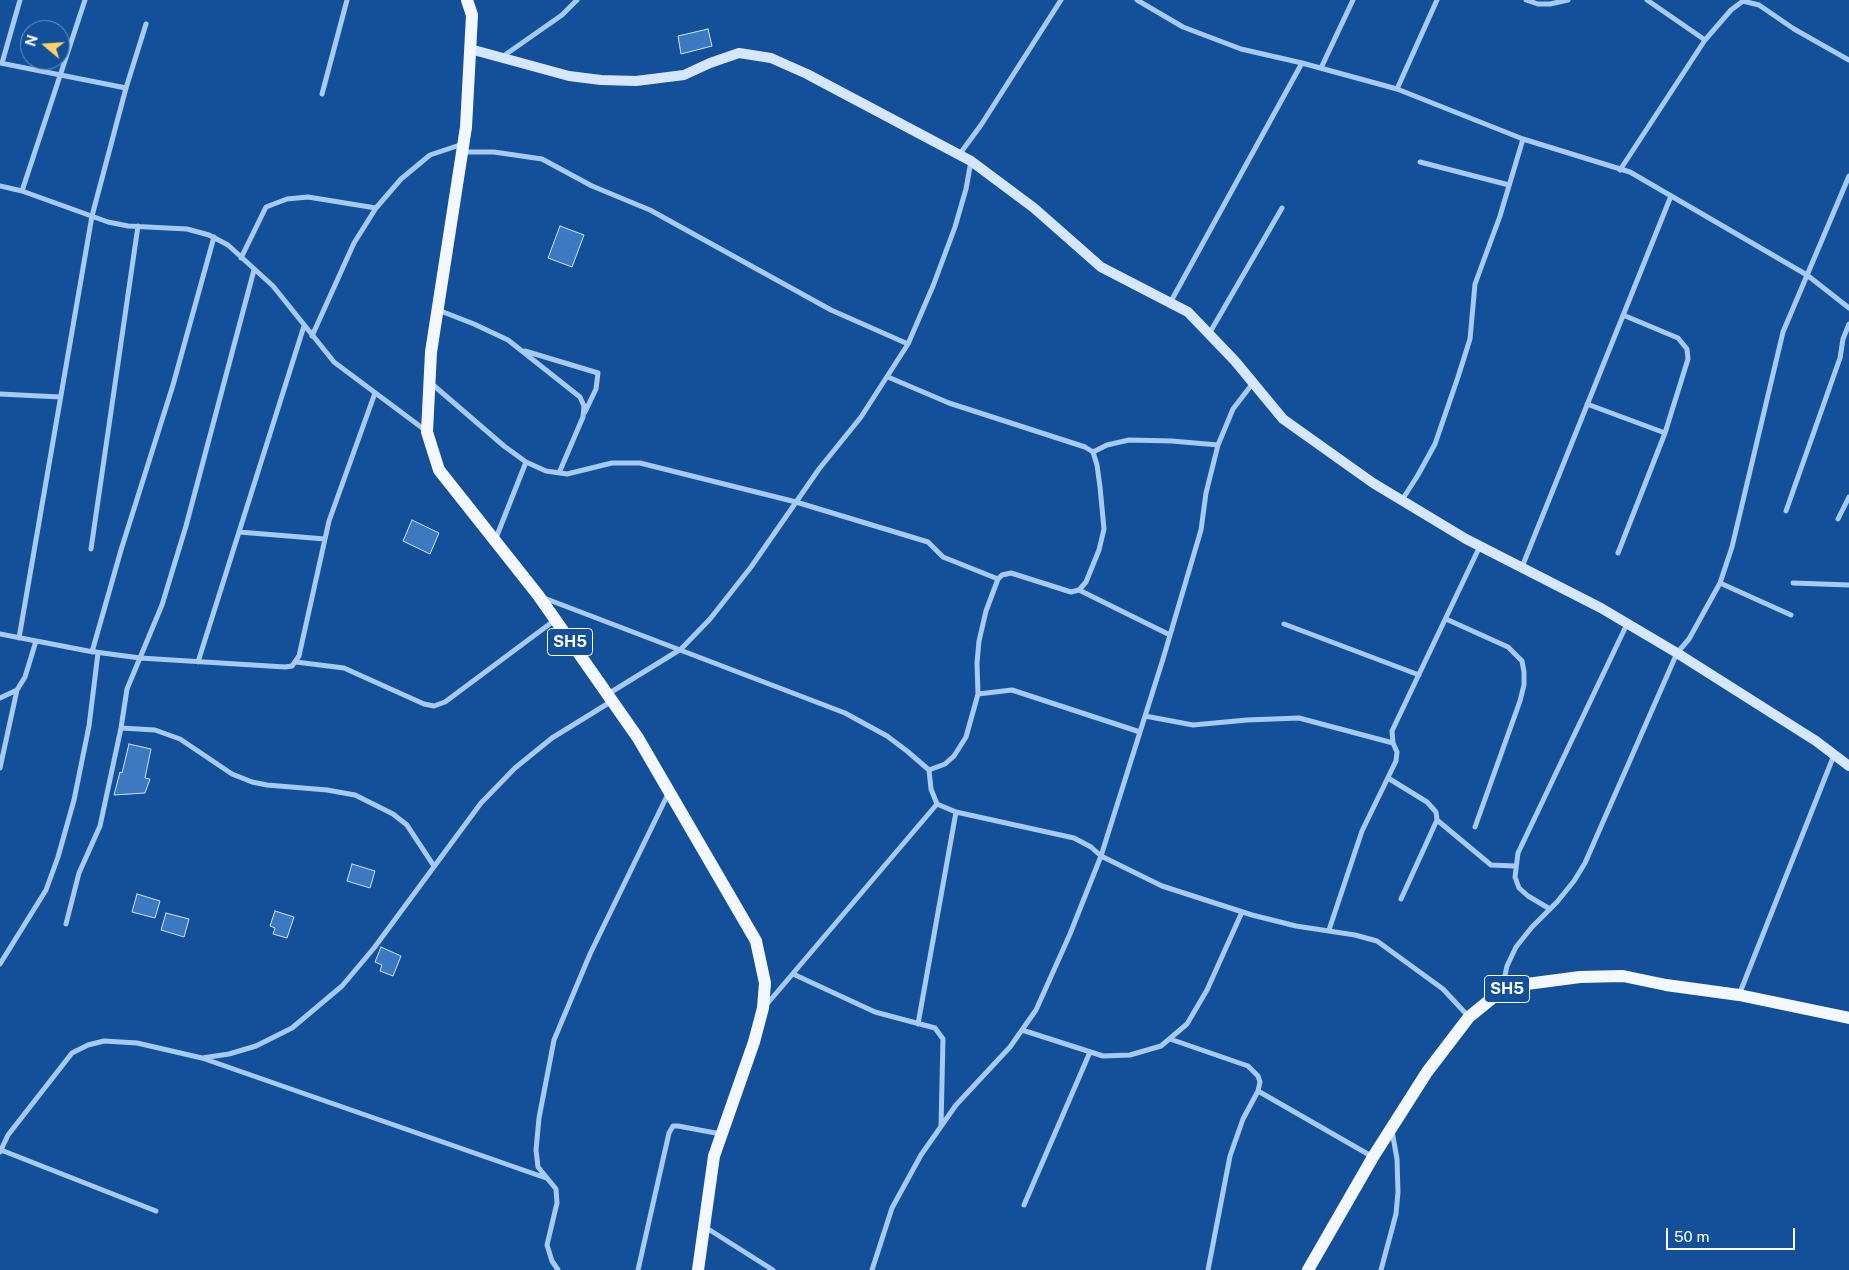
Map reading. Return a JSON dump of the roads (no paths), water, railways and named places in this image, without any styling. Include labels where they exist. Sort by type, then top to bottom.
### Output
[{"type":"main road","name":"SH5","points":[[467,0],[472,15],[466,127],[431,352],[427,432],[439,470],[538,595],[638,738],[756,941],[765,984],[763,1008],[754,1042],[714,1156],[698,1270]]},
{"type":"main road","name":"SH5","points":[[1308,1270],[1373,1157],[1427,1072],[1469,1017],[1501,991],[1519,986],[1580,977],[1623,976],[1666,985],[1739,995],[1849,1018]]},
{"type":"street","points":[[20,0],[1,63],[126,88]]},
{"type":"street","points":[[22,191],[85,0]]},
{"type":"street","points":[[322,94],[347,0]]},
{"type":"street","points":[[499,58],[562,15],[577,0]]},
{"type":"street","points":[[959,155],[981,125],[1061,0]]},
{"type":"street","points":[[1137,0],[1183,26],[1241,49],[1302,63],[1397,89],[1523,139],[1630,172],[1807,275],[1849,308]]},
{"type":"street","points":[[1321,68],[1353,0]]},
{"type":"street","points":[[1397,89],[1437,0]]},
{"type":"street","points":[[1526,0],[1538,4],[1550,4],[1568,0]]},
{"type":"street","points":[[1647,0],[1705,40]]},
{"type":"street","points":[[1620,170],[1705,40],[1731,10],[1743,1],[1759,5],[1794,29],[1849,60]]},
{"type":"street","points":[[19,638],[92,216],[126,88],[146,24]]},
{"type":"street","points":[[470,49],[569,76],[601,80],[636,81],[684,76],[710,63],[740,53],[771,58],[807,74],[971,161],[1034,208],[1101,267],[1188,312],[1283,419],[1373,483],[1480,546],[1601,608],[1677,653],[1787,722],[1849,766]]},
{"type":"street","points":[[1170,303],[1302,63]]},
{"type":"street","points":[[1402,500],[1435,444],[1458,377],[1470,339],[1475,284],[1494,234],[1523,139]]},
{"type":"street","points":[[312,336],[354,243],[376,208],[401,178],[430,155],[462,148],[542,159],[592,186],[650,210],[831,310],[908,344]]},
{"type":"street","points":[[202,1058],[229,1054],[256,1046],[292,1028],[342,986],[374,948],[481,803],[515,768],[552,738],[681,650],[710,620],[751,567],[819,469],[861,417],[908,344],[934,286],[955,227],[966,189],[971,161]]},
{"type":"street","points":[[1420,162],[1509,185]]},
{"type":"street","points":[[1501,991],[1507,966],[1516,947],[1574,881],[1585,862],[1677,653],[1689,638],[1720,583],[1732,547],[1783,332],[1849,176]]},
{"type":"street","points":[[0,186],[22,191],[108,222],[187,229],[214,237],[228,245],[273,286],[334,362],[427,432]]},
{"type":"street","points":[[1522,567],[1671,196]]},
{"type":"street","points":[[241,258],[266,207],[287,199],[308,197],[376,208]]},
{"type":"street","points":[[1209,334],[1282,208]]},
{"type":"street","points":[[91,549],[138,226]]},
{"type":"street","points":[[0,964],[46,890],[58,856],[74,800],[89,726],[95,652],[121,550],[173,385],[214,237]]},
{"type":"street","points":[[66,924],[79,873],[100,826],[121,728],[127,689],[162,605],[186,526],[254,270]]},
{"type":"street","points":[[437,310],[494,332],[522,350],[580,397],[584,406],[583,417]]},
{"type":"street","points":[[1618,553],[1665,433],[1688,359],[1688,349],[1678,338],[1623,315]]},
{"type":"street","points":[[1786,511],[1840,358],[1843,339],[1849,324]]},
{"type":"street","points":[[198,662],[304,326]]},
{"type":"street","points":[[522,350],[598,373],[596,389],[559,473]]},
{"type":"street","points":[[888,377],[949,404],[1079,444],[1093,452],[1097,465],[1104,529],[1099,550],[1086,582],[1079,590],[1071,592],[1011,573],[1002,575],[998,579],[986,611],[977,654],[978,694],[970,725],[962,747],[954,756],[945,764],[929,770]]},
{"type":"street","points":[[429,382],[504,446],[526,462],[546,471],[567,474],[612,463],[640,464],[796,502],[928,542],[943,557],[998,579]]},
{"type":"street","points":[[872,1270],[892,1208],[921,1155],[956,1105],[1010,1047],[1036,1010],[1054,971],[1101,856],[1145,716],[1201,530],[1206,493],[1218,445],[1233,409],[1252,382]]},
{"type":"street","points":[[0,634],[95,652],[140,658],[292,666],[299,656],[325,539],[342,483],[375,393]]},
{"type":"street","points":[[0,394],[60,397]]},
{"type":"street","points":[[1587,404],[1665,433]]},
{"type":"street","points":[[1093,452],[1107,445],[1129,440],[1218,445]]},
{"type":"street","points":[[495,541],[526,462]]},
{"type":"street","points":[[1838,519],[1849,498]]},
{"type":"street","points":[[239,532],[325,539]]},
{"type":"street","points":[[1329,930],[1362,831],[1396,762],[1397,752],[1393,743],[1392,731],[1480,546]]},
{"type":"street","points":[[1720,583],[1791,615]]},
{"type":"street","points":[[1793,583],[1849,584]]},
{"type":"street","points":[[1079,590],[1170,635]]},
{"type":"street","points":[[538,595],[845,713],[887,736],[907,750],[929,770],[931,789],[937,804],[956,812],[1074,838],[1091,847],[1101,856],[1162,886],[1242,912],[1296,926],[1329,930],[1377,941],[1443,989],[1469,1017]]},
{"type":"street","points":[[1446,619],[1508,647],[1522,660],[1524,672],[1524,685],[1520,701],[1475,827]]},
{"type":"street","points":[[296,662],[344,668],[424,704],[434,706],[445,702],[555,620]]},
{"type":"street","points":[[1284,624],[1419,675]]},
{"type":"street","points":[[1550,909],[1528,896],[1519,888],[1515,877],[1518,853],[1627,624]]},
{"type":"street","points":[[0,768],[16,690],[25,676],[36,641]]},
{"type":"street","points":[[0,698],[16,690]]},
{"type":"street","points":[[978,694],[1012,690],[1140,732]]},
{"type":"street","points":[[1145,716],[1193,724],[1299,718],[1393,743]]},
{"type":"street","points":[[121,728],[155,730],[180,739],[232,774],[252,782],[356,795],[393,814],[407,825],[434,866]]},
{"type":"street","points":[[1739,995],[1834,755]]},
{"type":"street","points":[[1388,778],[1427,802],[1436,812],[1438,820],[1491,865],[1515,866]]},
{"type":"street","points":[[558,1270],[552,1261],[548,1246],[557,1203],[556,1189],[538,1167],[536,1150],[539,1118],[554,1040],[590,954],[669,791]]},
{"type":"street","points":[[763,1008],[937,804]]},
{"type":"street","points":[[918,1024],[956,812]]},
{"type":"street","points":[[1401,899],[1438,820]]},
{"type":"street","points":[[1022,1030],[1103,1056],[1130,1055],[1161,1046],[1187,1024],[1207,990],[1242,912]]},
{"type":"street","points":[[793,974],[875,1012],[935,1028],[943,1039],[941,1127]]},
{"type":"street","points":[[1170,1038],[1248,1066],[1258,1076],[1260,1082],[1258,1090],[1243,1119],[1230,1156],[1208,1270]]},
{"type":"street","points":[[156,1211],[0,1151],[8,1135],[72,1053],[88,1045],[104,1041],[137,1043],[202,1058],[546,1178]]},
{"type":"street","points":[[1024,1205],[1090,1052]]},
{"type":"street","points":[[1258,1090],[1373,1157]]},
{"type":"street","points":[[638,1270],[669,1133],[673,1126],[722,1134]]},
{"type":"street","points":[[1381,1270],[1396,1214],[1398,1192],[1397,1159],[1391,1129]]},
{"type":"street","points":[[704,1226],[773,1270]]}]
